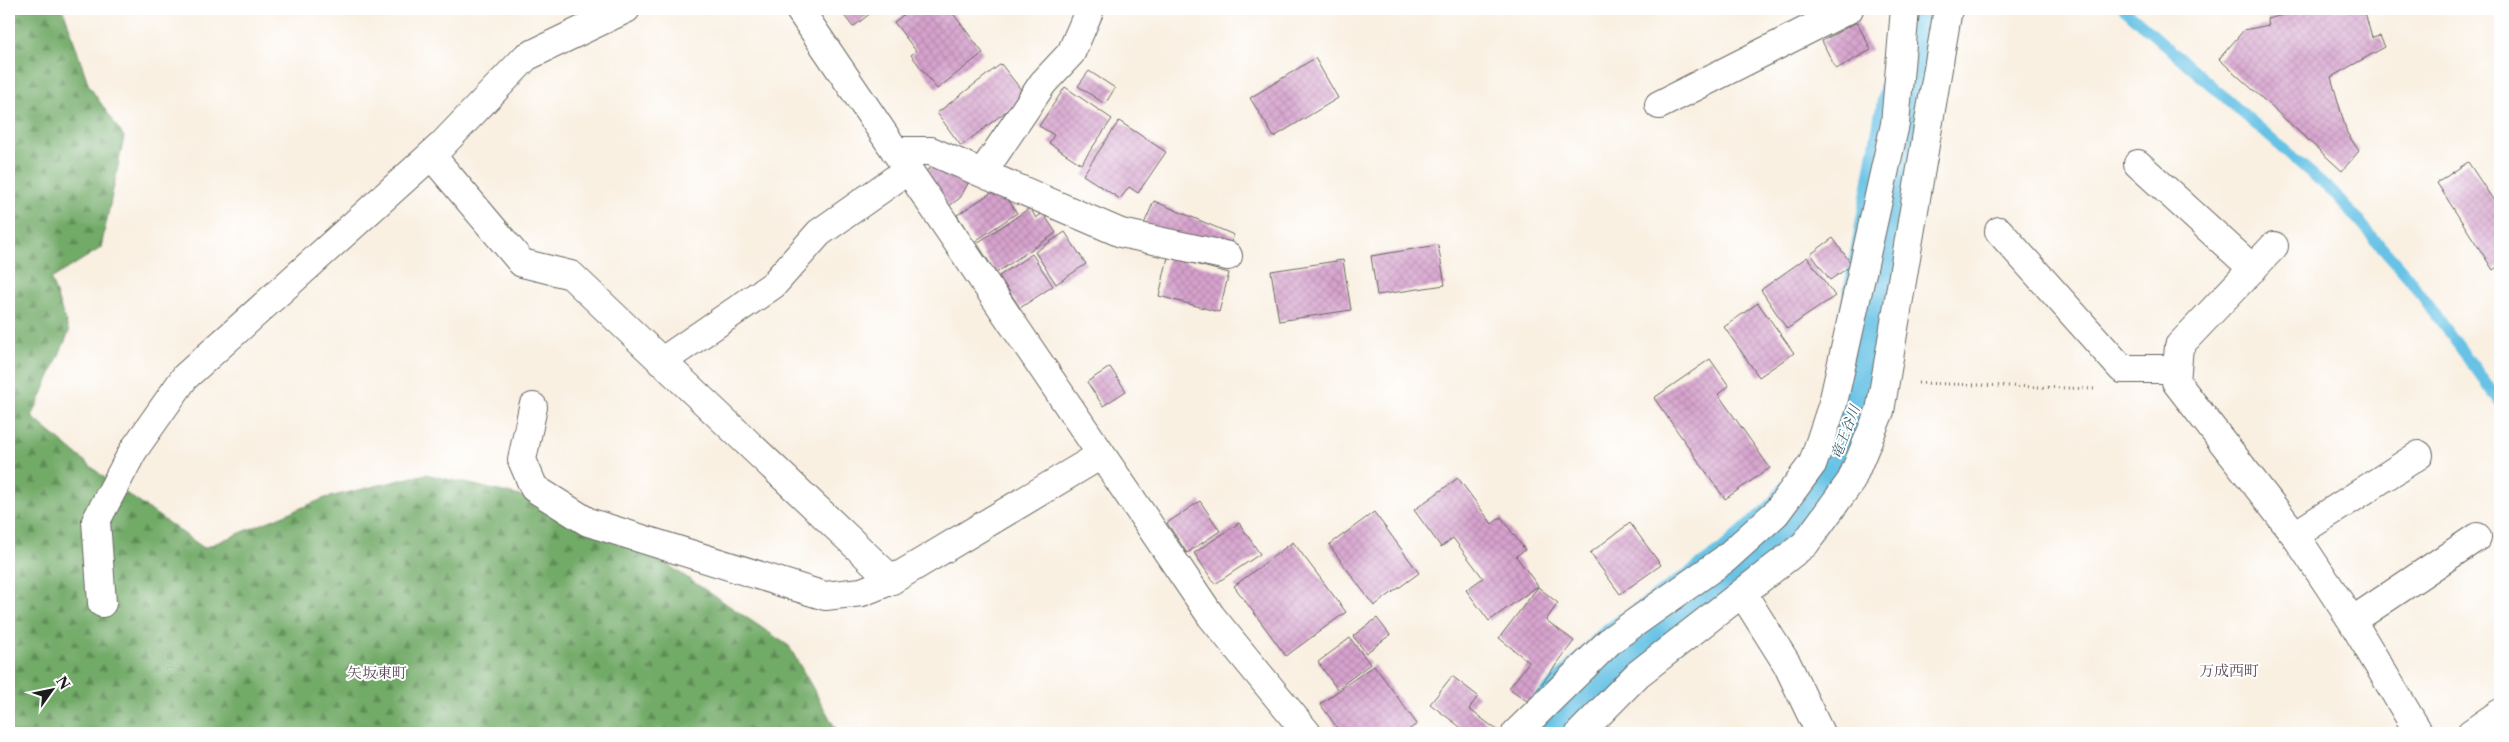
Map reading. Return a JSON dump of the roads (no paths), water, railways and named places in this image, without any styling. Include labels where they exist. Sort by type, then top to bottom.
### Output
[{"type":"street","points":[[102,603],[96,521],[133,450],[184,377],[431,155],[526,57],[626,9]]},
{"type":"street","points":[[799,9],[1211,616],[1307,733]]},
{"type":"street","points":[[983,172],[1043,83],[1071,53],[1090,9]]},
{"type":"street","points":[[1659,106],[1849,9]]},
{"type":"street","points":[[1516,733],[1612,639],[1725,559],[1776,513],[1813,463],[1833,403],[1895,124],[1905,9]]},
{"type":"street","points":[[1580,733],[1638,674],[1805,544],[1851,481],[1880,411],[1948,9]]},
{"type":"street","points":[[662,362],[773,285],[819,233],[901,161],[931,151],[983,172],[1121,234],[1228,256]]},
{"type":"street","points":[[431,155],[522,263],[571,275],[892,580]]},
{"type":"street","points":[[2138,164],[2253,269]]},
{"type":"street","points":[[1999,232],[2122,369],[2177,369]]},
{"type":"street","points":[[2274,246],[2179,346],[2176,382],[2295,535],[2352,621],[2419,733]]},
{"type":"street","points":[[533,407],[522,460],[534,488],[588,522],[825,596],[862,592],[892,580],[1101,455]]},
{"type":"street","points":[[2295,535],[2419,455]]},
{"type":"street","points":[[2352,621],[2477,537]]},
{"type":"street","points":[[1743,594],[1788,664],[1820,733]]},
{"type":"street","points":[[2471,733],[2500,713]]},
{"type":"waterway","name":"竜王谷川","points":[[1543,733],[1622,652],[1734,574],[1788,526],[1828,474],[1855,411],[1923,27],[1930,9]]},
{"type":"waterway","points":[[2124,9],[2336,195],[2408,277],[2500,402]]},
{"type":"district","name":"万成西町","points":[[2229,670]]},
{"type":"district","name":"矢坂東町","points":[[377,672]]}]
